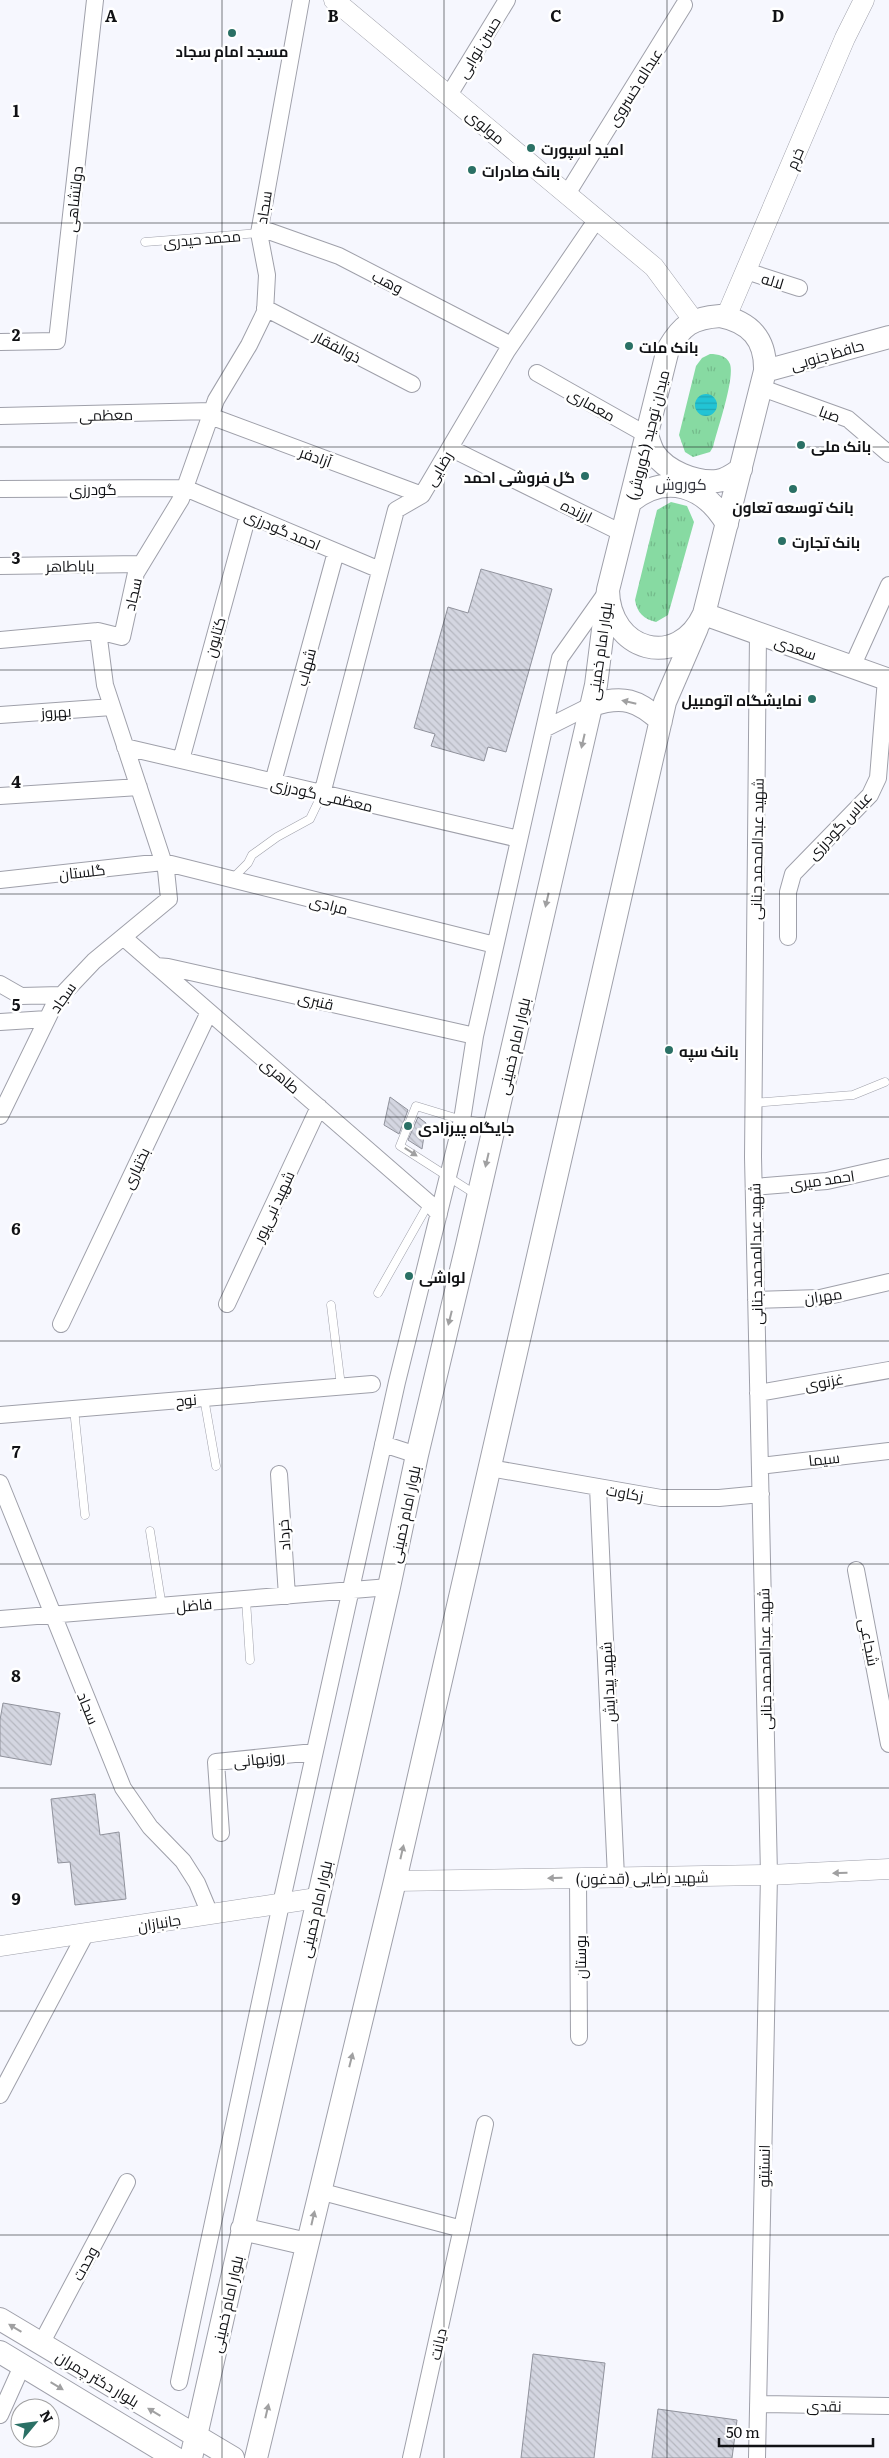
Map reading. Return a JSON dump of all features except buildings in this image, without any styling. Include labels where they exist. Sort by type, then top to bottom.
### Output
[{"type":"main road","points":[[256,2458],[395,1881],[665,702],[700,621],[764,379],[766,357],[760,342],[750,328],[736,319],[726,317],[703,317],[694,321]]},
{"type":"main road","name":"میدان توحید (کوروش)","points":[[694,321],[676,335],[668,349],[608,590],[608,606],[614,622],[624,634],[638,643],[654,647],[670,646],[685,639],[700,621]]},
{"type":"main road","name":"حافظ جنوبی","points":[[764,379],[889,337]]},
{"type":"main road","points":[[647,435],[653,452],[660,460],[688,477],[716,481],[731,476],[741,469]]},
{"type":"main road","points":[[630,502],[651,488],[667,486],[684,488],[713,502],[727,524]]},
{"type":"main road","name":"بلوار امام خمینی","points":[[193,2448],[389,1587],[417,1455],[479,1196],[592,705],[608,590]]},
{"type":"main road","name":"سعدی","points":[[700,621],[758,633],[888,679]]},
{"type":"main road","points":[[592,705],[611,700],[626,700],[643,706],[661,721]]},
{"type":"main road","points":[[242,2229],[307,2244]]},
{"type":"main road","name":"بلوار دکتر چمران","points":[[0,2319],[41,2344],[193,2448],[234,2458]]},
{"type":"main road","name":"بلوار دکتر چمران","points":[[0,2352],[175,2458]]},
{"type":"street","name":"دولتشاهی","points":[[0,342],[57,341],[95,0]]},
{"type":"street","name":"سجاد","points":[[0,1116],[47,1019],[61,995],[76,977],[169,899],[164,862],[105,685],[98,631],[122,637],[136,573],[181,499],[216,400],[249,345],[265,308],[267,275],[259,231],[301,0]]},
{"type":"street","name":"مولوی","points":[[334,0],[654,267],[694,321]]},
{"type":"street","name":"حسن نوابی","points":[[449,94],[507,0]]},
{"type":"street","name":"خرم","points":[[726,317],[845,38],[864,0]]},
{"type":"street","name":"عبداله خسروی","points":[[567,194],[684,5]]},
{"type":"street","name":"رضایی","points":[[322,794],[396,510],[422,495],[511,345],[597,219]]},
{"type":"street","name":"وهب","points":[[259,231],[339,256],[511,345]]},
{"type":"street","name":"لاله","points":[[746,272],[800,288]]},
{"type":"street","name":"ذوالفقار","points":[[265,308],[412,384]]},
{"type":"street","name":"معماری","points":[[537,373],[647,435]]},
{"type":"street","name":"صبا","points":[[764,379],[848,419],[889,454]]},
{"type":"street","name":"معظمی","points":[[0,416],[211,414]]},
{"type":"street","name":"آزادفر","points":[[211,414],[422,495]]},
{"type":"street","name":"ارزنده","points":[[450,448],[622,533]]},
{"type":"street","name":"گودرزی","points":[[0,489],[185,488]]},
{"type":"street","name":"احمد گودرزی","points":[[185,488],[380,570]]},
{"type":"street","name":"کتایون","points":[[181,760],[248,514]]},
{"type":"street","name":"شهاب","points":[[273,782],[336,552]]},
{"type":"street","name":"باباطاهر","points":[[0,566],[141,564]]},
{"type":"street","points":[[852,667],[889,585]]},
{"type":"street","points":[[180,2382],[280,1904],[434,1208],[448,1177],[462,1120],[475,1036],[560,658],[608,590]]},
{"type":"street","points":[[0,640],[98,631]]},
{"type":"street","name":"شهید عبدالمحمد جنانی","points":[[758,633],[753,1102],[769,1875]]},
{"type":"street","name":"عباس گودرزی","points":[[788,937],[788,892],[794,874],[870,795],[878,778],[888,679]]},
{"type":"street","points":[[544,728],[592,705]]},
{"type":"street","name":"بهروز","points":[[0,715],[112,707]]},
{"type":"street","name":"معظمی گودرزی","points":[[126,747],[519,839]]},
{"type":"street","points":[[0,796],[139,787]]},
{"type":"street","name":"مرادی","points":[[164,862],[496,945]]},
{"type":"street","name":"گلستان","points":[[0,880],[164,862]]},
{"type":"street","name":"طاهری","points":[[122,937],[434,1208]]},
{"type":"street","name":"قنبری","points":[[156,966],[168,967],[475,1036]]},
{"type":"street","points":[[0,984],[22,996],[61,995]]},
{"type":"street","name":"بختیاری","points":[[61,1324],[209,1012]]},
{"type":"street","points":[[0,1022],[47,1019]]},
{"type":"street","name":"شهید نبی‌پور","points":[[227,1304],[319,1107]]},
{"type":"street","name":"احمد میری","points":[[754,1187],[827,1181],[889,1167]]},
{"type":"street","name":"مهران","points":[[756,1300],[820,1298],[889,1282]]},
{"type":"street","name":"غزنوی","points":[[758,1393],[889,1370]]},
{"type":"street","name":"نوح","points":[[0,1415],[372,1384]]},
{"type":"street","points":[[383,1444],[417,1455]]},
{"type":"street","name":"سیما","points":[[760,1466],[889,1451]]},
{"type":"street","name":"زکاوت","points":[[490,1468],[661,1498],[719,1498],[761,1494]]},
{"type":"street","name":"خرداد","points":[[279,1474],[287,1596]]},
{"type":"street","name":"سجاد","points":[[0,1483],[123,1788],[150,1827],[183,1861],[197,1883],[210,1914]]},
{"type":"street","name":"شهید پیدایش","points":[[598,1487],[616,1877]]},
{"type":"street","name":"شجاعی","points":[[856,1570],[889,1744]]},
{"type":"street","name":"فاضل","points":[[0,1619],[389,1587]]},
{"type":"street","name":"روزبهانی","points":[[221,1833],[216,1762],[314,1752]]},
{"type":"street","name":"(قدغون) شهید رضایی","points":[[395,1881],[769,1875],[889,1869]]},
{"type":"street","name":"انستیتو","points":[[757,2458],[769,1875]]},
{"type":"street","name":"بوستان","points":[[578,1878],[579,2037]]},
{"type":"street","name":"جانبازان","points":[[0,1946],[317,1898]]},
{"type":"street","points":[[0,2095],[86,1933]]},
{"type":"street","name":"دیانت","points":[[411,2458],[485,2124]]},
{"type":"street","name":"وحدت","points":[[41,2344],[127,2182]]},
{"type":"street","points":[[319,2191],[462,2229]]},
{"type":"street","points":[[0,2415],[22,2366]]},
{"type":"street","name":"نقدی","points":[[758,2404],[889,2406]]},
{"type":"lane","name":"محمد حیدری","points":[[145,242],[259,231]]},
{"type":"lane","points":[[232,879],[248,863],[252,855],[277,837],[310,819],[322,794]]},
{"type":"lane","points":[[753,1102],[853,1095],[885,1082]]},
{"type":"lane","points":[[479,1196],[400,1146],[416,1106],[462,1120],[496,1123]]},
{"type":"lane","points":[[378,1293],[434,1208]]},
{"type":"lane","points":[[332,1305],[341,1386]]},
{"type":"lane","points":[[204,1398],[216,1466]]},
{"type":"lane","points":[[74,1408],[85,1515]]},
{"type":"lane","points":[[150,1531],[162,1607]]},
{"type":"lane","points":[[246,1600],[250,1660]]},
{"type":"green space","points":[[710,354],[722,356],[729,361],[730,381],[713,447],[710,452],[693,457],[685,452],[679,435],[696,366],[702,358]]},
{"type":"green space","points":[[671,502],[687,506],[694,522],[668,615],[656,622],[642,615],[637,608],[635,600],[657,510]]},
{"type":"water","points":[[706,394],[714,397],[717,405],[714,413],[706,416],[698,413],[695,405],[698,397]]},
{"type":"place","name":"مسجد امام سجاد","points":[[232,33]]},
{"type":"place","name":"امید اسپورت","points":[[531,148]]},
{"type":"place","name":"بانک صادرات","points":[[472,170]]},
{"type":"place","name":"بانک ملت","points":[[629,346]]},
{"type":"place","name":"بانک ملی","points":[[801,445]]},
{"type":"place","name":"گل فروشی احمد","points":[[585,476]]},
{"type":"place","name":"بانک توسعه تعاون","points":[[793,489]]},
{"type":"place","name":"بانک تجارت","points":[[782,541]]},
{"type":"place","name":"نمایشگاه اتومبیل","points":[[812,699]]},
{"type":"place","name":"بانک سپه","points":[[669,1050]]},
{"type":"place","name":"جایگاه پیرزادی","points":[[408,1126]]},
{"type":"place","name":"لواشی","points":[[409,1276]]},
{"type":"district","name":"کوروش","points":[[681,483]]}]
